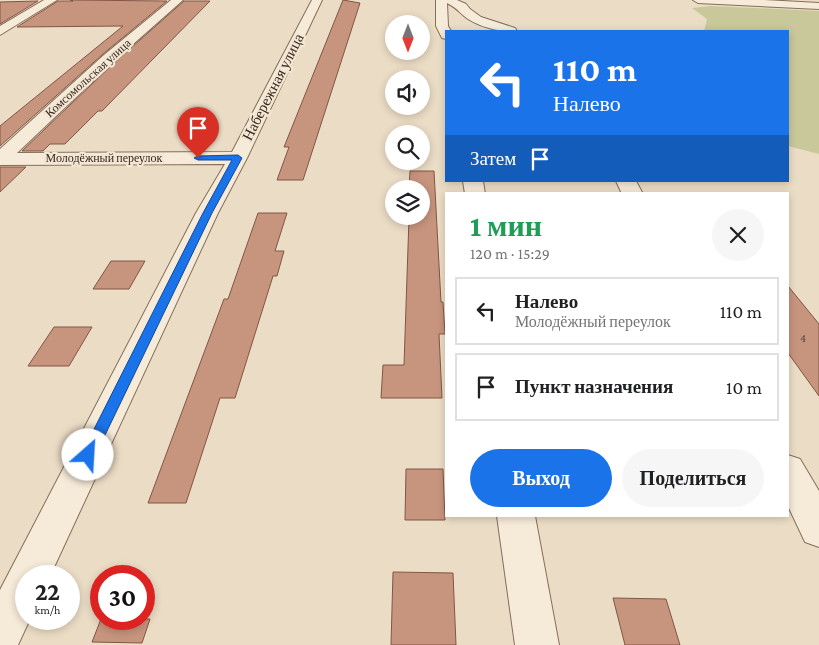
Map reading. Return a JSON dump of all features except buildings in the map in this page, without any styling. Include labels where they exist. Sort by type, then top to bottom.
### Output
[{"type":"street","points":[[0,31],[52,0]]},
{"type":"street","name":"Комсомольская улица","points":[[0,159],[116,52],[178,0]]},
{"type":"street","name":"Набережная улица","points":[[34,565],[207,213],[238,158],[317,0]]},
{"type":"street","points":[[441,0],[442,26],[445,33]]},
{"type":"street","points":[[448,0],[462,6],[474,19],[495,24],[509,30]]},
{"type":"street","points":[[698,0],[819,6]]},
{"type":"street","name":"Молодёжный переулок","points":[[0,159],[238,158]]},
{"type":"street","points":[[789,474],[819,528]]},
{"type":"street","points":[[516,517],[536,645]]},
{"type":"street","points":[[0,635],[15,604]]},
{"type":"green space","points":[[711,6],[819,11],[819,154],[789,146],[789,30],[704,30],[707,19],[692,8]]},
{"type":"route","points":[[88,455],[207,213],[238,158],[198,158]]}]
